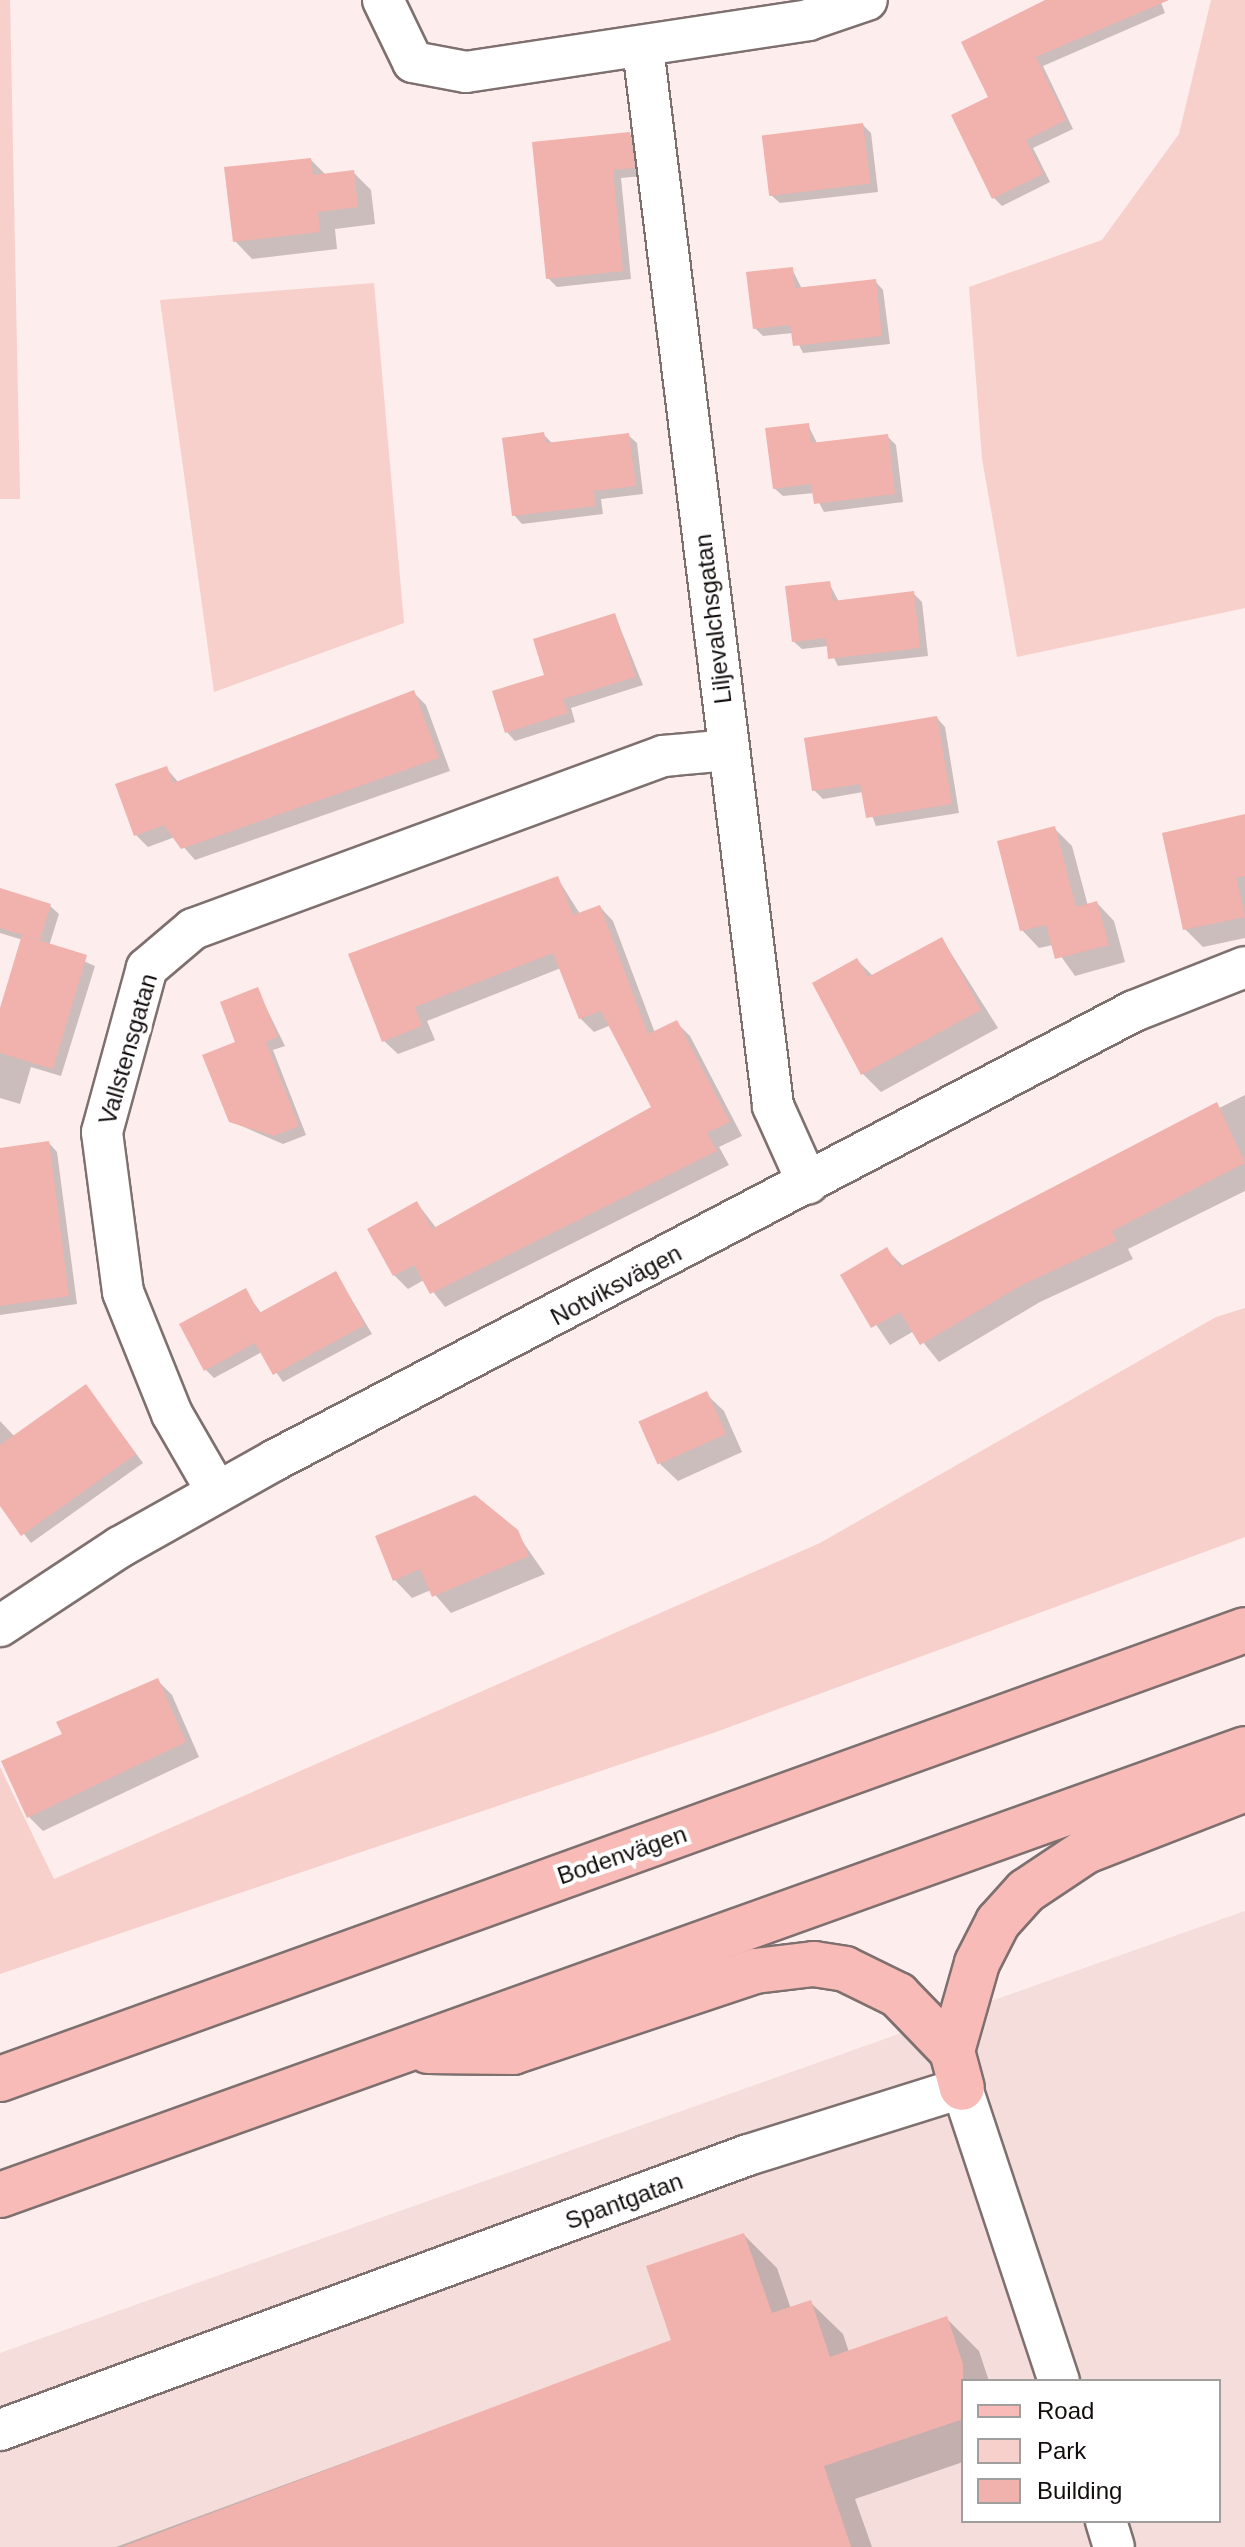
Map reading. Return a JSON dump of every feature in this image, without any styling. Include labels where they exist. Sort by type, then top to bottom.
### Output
[{"type":"main road","name":"Bodenvägen","points":[[0,2079],[1245,1630]]},
{"type":"main road","points":[[0,2195],[1245,1749]]},
{"type":"main road","points":[[957,2069],[977,1963],[998,1922],[1026,1891],[1086,1851],[1245,1789]]},
{"type":"main road","points":[[402,2050],[513,2052],[755,1971],[814,1964],[845,1969],[898,1995],[957,2069]]},
{"type":"street","points":[[383,0],[400,47],[413,62],[438,69],[515,68],[643,48],[808,20],[867,0]]},
{"type":"street","name":"Liljevalchsgatan","points":[[643,48],[773,1106],[808,1184]]},
{"type":"street","name":"Vallstensgatan","points":[[217,1492],[172,1414],[123,1292],[102,1132],[147,968],[193,929],[663,756],[729,750]]},
{"type":"street","name":"Notviksvägen","points":[[0,1626],[217,1492],[1134,1011],[1245,967]]},
{"type":"street","points":[[957,2069],[1058,2379]]},
{"type":"street","name":"Spantgatan","points":[[0,2430],[748,2155],[957,2069]]},
{"type":"street","points":[[1107,2523],[1114,2547]]},
{"type":"shaded area","points":[[1245,1911],[1245,2547],[0,2547],[0,2353]]},
{"type":"green space","points":[[0,0],[10,0],[20,499],[0,499]]},
{"type":"green space","points":[[1211,0],[1245,0],[1245,608],[1017,657],[982,459],[969,287],[1102,240],[1179,134]]},
{"type":"green space","points":[[374,283],[404,623],[214,692],[160,300]]},
{"type":"green space","points":[[1245,1308],[1245,1537],[716,1732],[0,1974],[0,1767],[54,1879],[820,1543],[1216,1317]]},
{"type":"building","points":[[1045,0],[1169,0],[1036,57],[1066,120],[1026,140],[1043,174],[992,199],[951,115],[988,97],[961,42]]},
{"type":"building","points":[[863,123],[870,184],[769,196],[762,135]]},
{"type":"building","points":[[630,132],[635,168],[613,170],[623,271],[546,279],[532,142]]},
{"type":"building","points":[[311,158],[313,175],[354,170],[358,207],[318,212],[320,232],[233,242],[224,167]]},
{"type":"building","points":[[793,267],[795,288],[876,279],[882,336],[793,346],[790,325],[753,329],[746,272]]},
{"type":"building","points":[[809,423],[811,443],[888,434],[895,494],[814,504],[811,484],[773,489],[765,428]]},
{"type":"building","points":[[544,432],[546,443],[629,433],[636,486],[594,491],[595,506],[512,516],[502,438]]},
{"type":"building","points":[[830,581],[833,601],[914,591],[920,648],[828,659],[826,638],[792,642],[785,586]]},
{"type":"building","points":[[615,613],[636,677],[563,699],[568,713],[505,733],[492,691],[544,675],[533,639]]},
{"type":"building","points":[[414,690],[439,758],[181,849],[164,825],[134,836],[115,784],[167,766],[173,783]]},
{"type":"building","points":[[937,716],[952,804],[866,818],[860,784],[812,791],[804,738]]},
{"type":"building","points":[[1245,814],[1245,876],[1236,878],[1245,917],[1183,930],[1162,833]]},
{"type":"building","points":[[1055,826],[1076,907],[1097,901],[1109,945],[1055,959],[1046,925],[1020,931],[997,841]]},
{"type":"building","points":[[558,876],[573,915],[600,905],[648,1034],[677,1020],[730,1122],[707,1133],[717,1151],[430,1294],[414,1265],[393,1276],[367,1229],[417,1201],[432,1229],[651,1107],[601,1011],[579,1019],[553,953],[415,1007],[422,1026],[382,1042],[348,954]]},
{"type":"building","points":[[0,888],[51,904],[40,940],[0,928]]},
{"type":"building","points":[[22,935],[87,955],[53,1069],[0,1053],[0,1008]]},
{"type":"building","points":[[942,937],[981,1010],[861,1075],[812,983],[857,958],[868,977]]},
{"type":"building","points":[[258,987],[278,1037],[266,1042],[299,1126],[274,1136],[229,1122],[202,1055],[235,1042],[220,1002]]},
{"type":"building","points":[[1217,1102],[1245,1163],[1112,1231],[1117,1241],[1022,1285],[920,1345],[900,1312],[871,1328],[840,1275],[887,1247],[899,1267]]},
{"type":"building","points":[[49,1141],[69,1296],[0,1306],[0,1148]]},
{"type":"building","points":[[336,1271],[365,1325],[273,1375],[255,1343],[204,1371],[179,1324],[246,1288],[259,1313]]},
{"type":"building","points":[[86,1384],[136,1454],[21,1536],[0,1506],[0,1445]]},
{"type":"building","points":[[707,1391],[726,1434],[658,1464],[638,1422]]},
{"type":"building","points":[[475,1495],[518,1530],[529,1556],[432,1597],[420,1569],[393,1581],[375,1536]]},
{"type":"building","points":[[158,1678],[186,1742],[27,1818],[1,1761],[62,1734],[56,1722]]},
{"type":"building","points":[[744,2233],[772,2313],[811,2300],[830,2357],[947,2316],[963,2364],[961,2420],[824,2466],[851,2547],[122,2547],[671,2340],[646,2266]]}]
